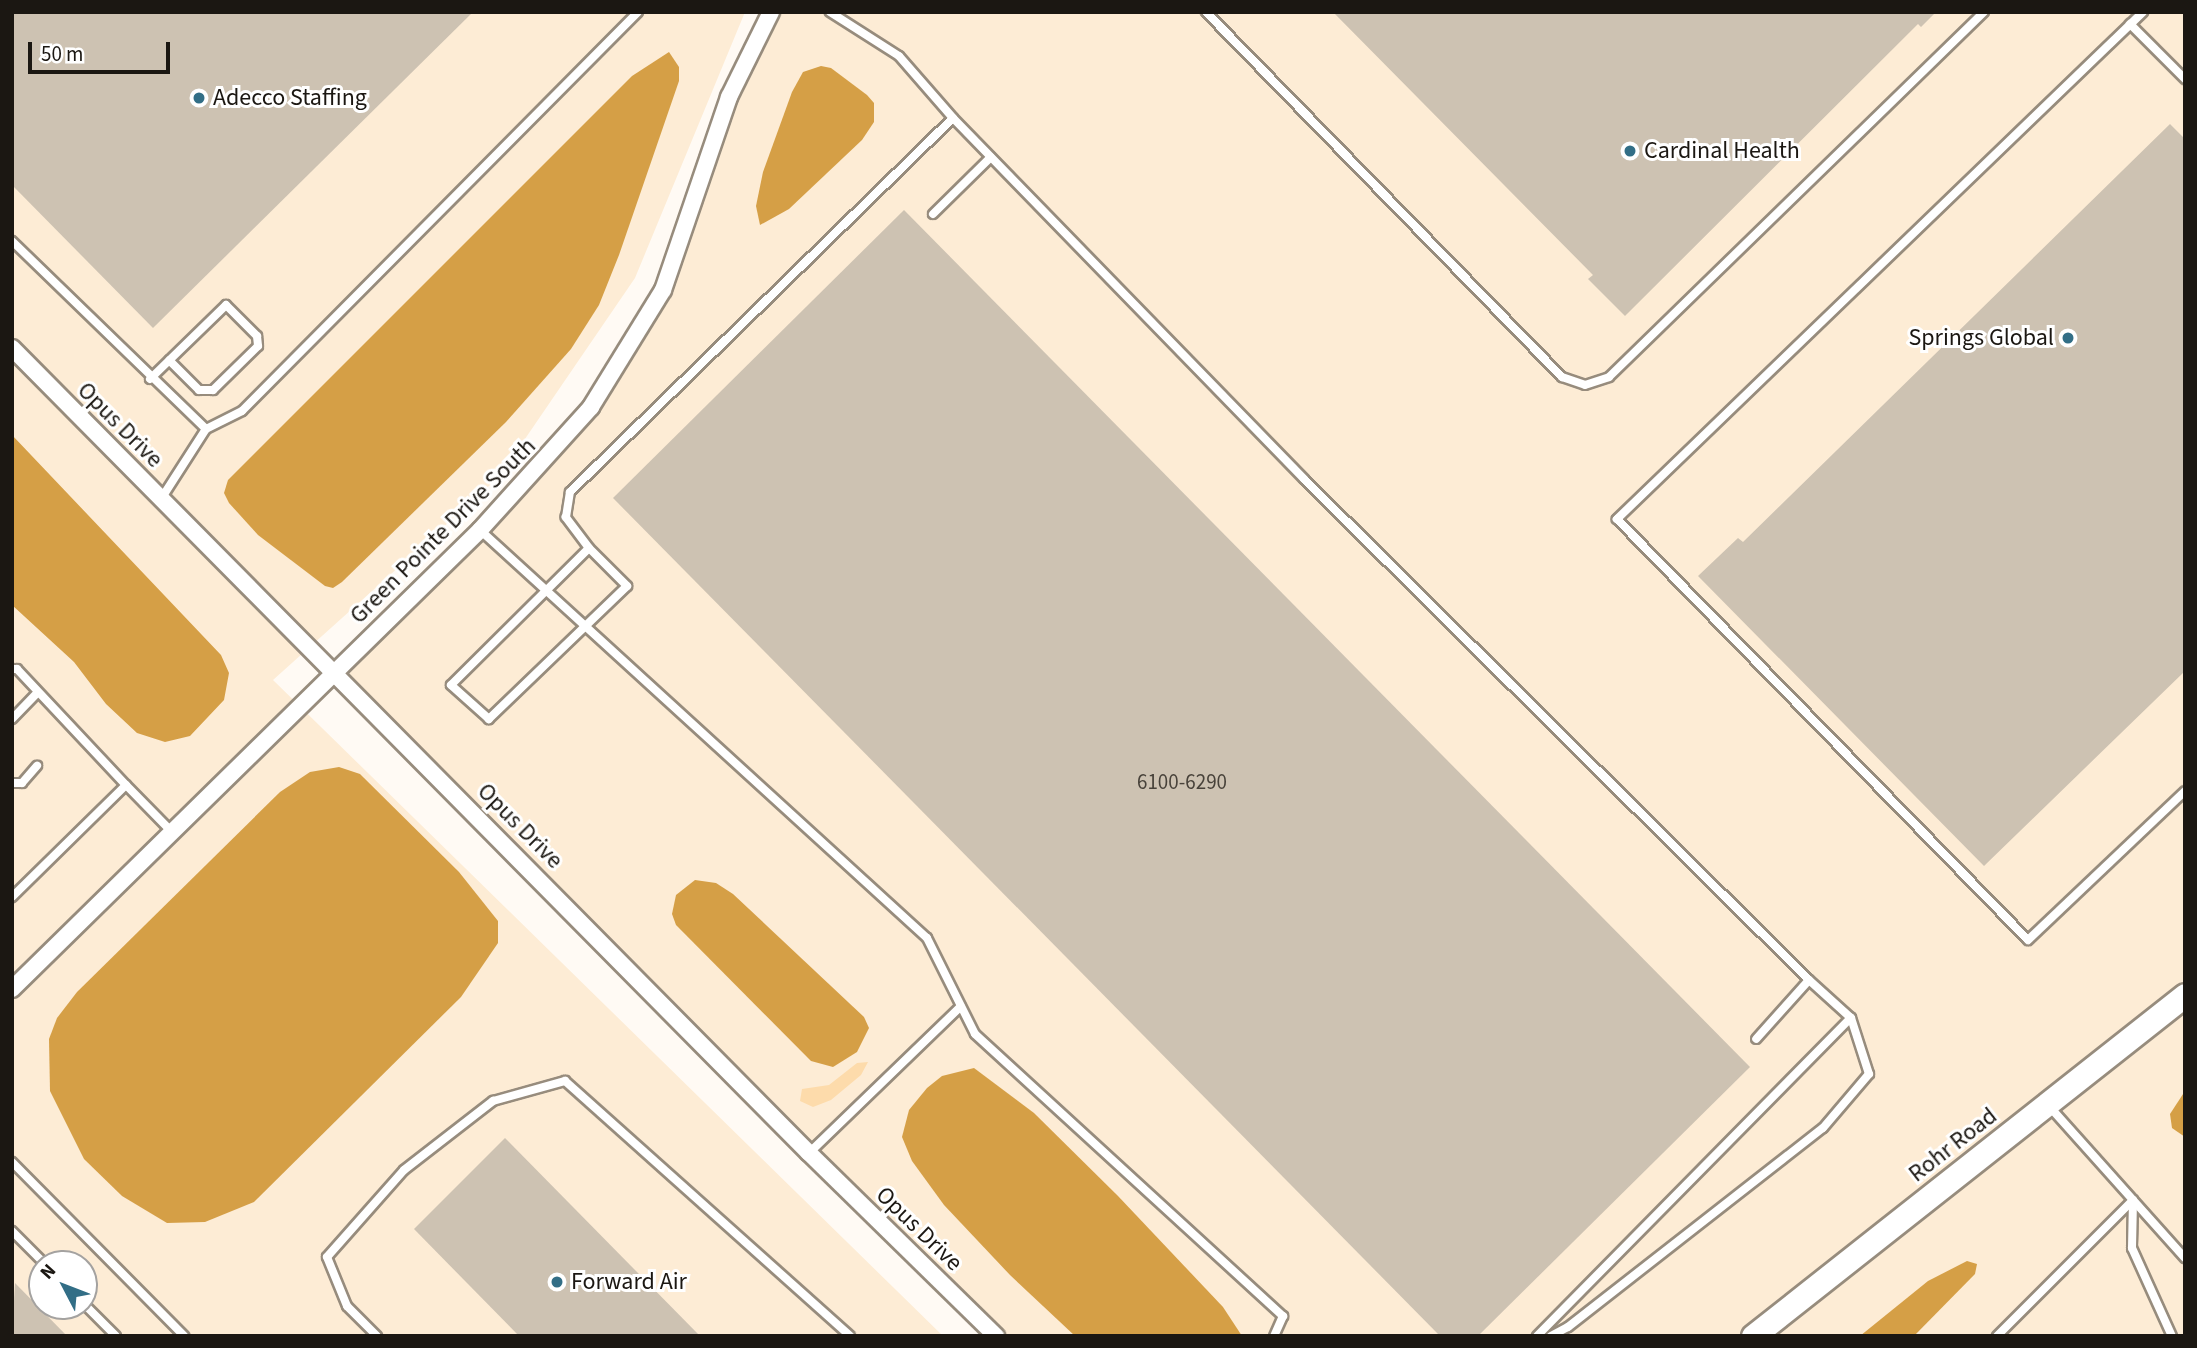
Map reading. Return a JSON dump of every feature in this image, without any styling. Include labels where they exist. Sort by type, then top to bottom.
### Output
[{"type":"street","name":"Green Pointe Drive South","points":[[12,989],[480,530],[591,407],[640,331],[686,231],[729,97],[771,12]]},
{"type":"street","name":"Opus Drive","points":[[12,348],[809,1153],[996,1336]]},
{"type":"street","name":"Rohr Road","points":[[1753,1336],[2185,995]]},
{"type":"lane","points":[[161,499],[206,429],[242,411],[638,12]]},
{"type":"lane","points":[[830,12],[899,56],[953,118],[1304,479],[1809,980],[1851,1018],[1869,1074],[1823,1128],[1568,1327],[1551,1336]]},
{"type":"lane","points":[[1206,12],[1562,377],[1585,385],[1609,377],[1984,12]]},
{"type":"lane","points":[[2143,12],[1617,519],[2028,940],[2185,791]]},
{"type":"lane","points":[[2130,24],[2185,79]]},
{"type":"lane","points":[[589,548],[451,685],[489,719],[587,628],[627,586],[589,548],[566,517],[570,492],[953,118]]},
{"type":"lane","points":[[933,214],[991,157]]},
{"type":"lane","points":[[12,241],[150,379],[206,429]]},
{"type":"lane","points":[[150,379],[169,360],[226,305],[257,336],[258,346],[213,390],[199,390],[169,360]]},
{"type":"lane","points":[[480,530],[927,938],[975,1034],[1283,1315],[1274,1336]]},
{"type":"lane","points":[[12,669],[38,692],[173,833]]},
{"type":"lane","points":[[12,719],[38,692]]},
{"type":"lane","points":[[12,783],[22,783],[37,766]]},
{"type":"lane","points":[[12,897],[126,785]]},
{"type":"lane","points":[[1756,1039],[1809,980]]},
{"type":"lane","points":[[809,1153],[961,1006]]},
{"type":"lane","points":[[1537,1336],[1851,1018]]},
{"type":"lane","points":[[377,1336],[347,1306],[327,1257],[404,1170],[493,1101],[565,1081],[850,1336]]},
{"type":"lane","points":[[2047,1104],[2183,1253]]},
{"type":"lane","points":[[12,1162],[184,1336]]},
{"type":"lane","points":[[1997,1336],[2133,1200]]},
{"type":"lane","points":[[2133,1200],[2132,1248],[2172,1336]]},
{"type":"lane","points":[[12,1231],[31,1250]]},
{"type":"lane","points":[[98,1318],[116,1336]]},
{"type":"shaded area","points":[[12,12],[745,12],[635,278],[499,477],[273,680],[943,1336],[12,1336]]},
{"type":"shaded area","points":[[771,12],[2185,12],[2185,1336],[996,1336],[334,672],[563,441],[640,331],[729,97]]},
{"type":"shaded area","points":[[669,52],[679,67],[679,81],[599,305],[571,349],[506,422],[342,582],[333,588],[325,586],[258,535],[229,503],[224,493],[228,480],[632,76]]},
{"type":"shaded area","points":[[821,66],[831,68],[867,95],[874,103],[874,122],[862,140],[789,209],[760,225],[756,206],[763,172],[792,92],[803,72]]},
{"type":"shaded area","points":[[12,435],[221,655],[229,673],[224,700],[190,736],[165,742],[137,733],[106,704],[74,662],[12,605]]},
{"type":"shaded area","points":[[339,767],[360,774],[459,872],[498,921],[498,943],[461,997],[254,1202],[205,1222],[167,1223],[122,1196],[84,1159],[50,1091],[49,1039],[57,1018],[77,992],[280,792],[310,772]]},
{"type":"shaded area","points":[[695,880],[716,883],[733,894],[864,1017],[869,1028],[857,1052],[833,1067],[811,1061],[676,925],[672,914],[676,895]]},
{"type":"shaded area","points":[[868,1062],[861,1075],[831,1100],[813,1107],[800,1101],[802,1089],[829,1085],[857,1063]]},
{"type":"shaded area","points":[[974,1068],[1034,1113],[1118,1196],[1223,1307],[1242,1336],[1075,1336],[1010,1275],[944,1205],[912,1161],[902,1137],[909,1110],[927,1088],[942,1076]]},
{"type":"shaded area","points":[[2185,1091],[2185,1137],[2172,1128],[2170,1114]]},
{"type":"shaded area","points":[[1967,1261],[1977,1264],[1975,1274],[1914,1336],[1860,1336],[1928,1281]]},
{"type":"building","name":"Adecco Staffing","points":[[12,12],[473,12],[153,328],[12,185]]},
{"type":"building","name":"Cardinal Health","points":[[1333,12],[1936,12],[1921,27],[1918,24],[1625,316],[1588,279],[1593,275]]},
{"type":"building","name":"Springs Global","points":[[2170,124],[2185,139],[2185,671],[1984,866],[1698,576],[1738,538],[1743,542]]},
{"type":"building","points":[[904,210],[1750,1067],[1478,1336],[1440,1336],[613,498]]},
{"type":"building","name":"Forward Air","points":[[505,1138],[700,1336],[519,1336],[414,1229]]},
{"type":"building","points":[[15,1283],[28,1296],[28,1320],[51,1320],[67,1336],[12,1336]]},
{"type":"place","name":"Adecco Staffing","points":[[199,98]]},
{"type":"place","name":"Cardinal Health","points":[[1630,151]]},
{"type":"place","name":"Springs Global","points":[[2068,338]]},
{"type":"place","name":"Forward Air","points":[[557,1282]]}]
